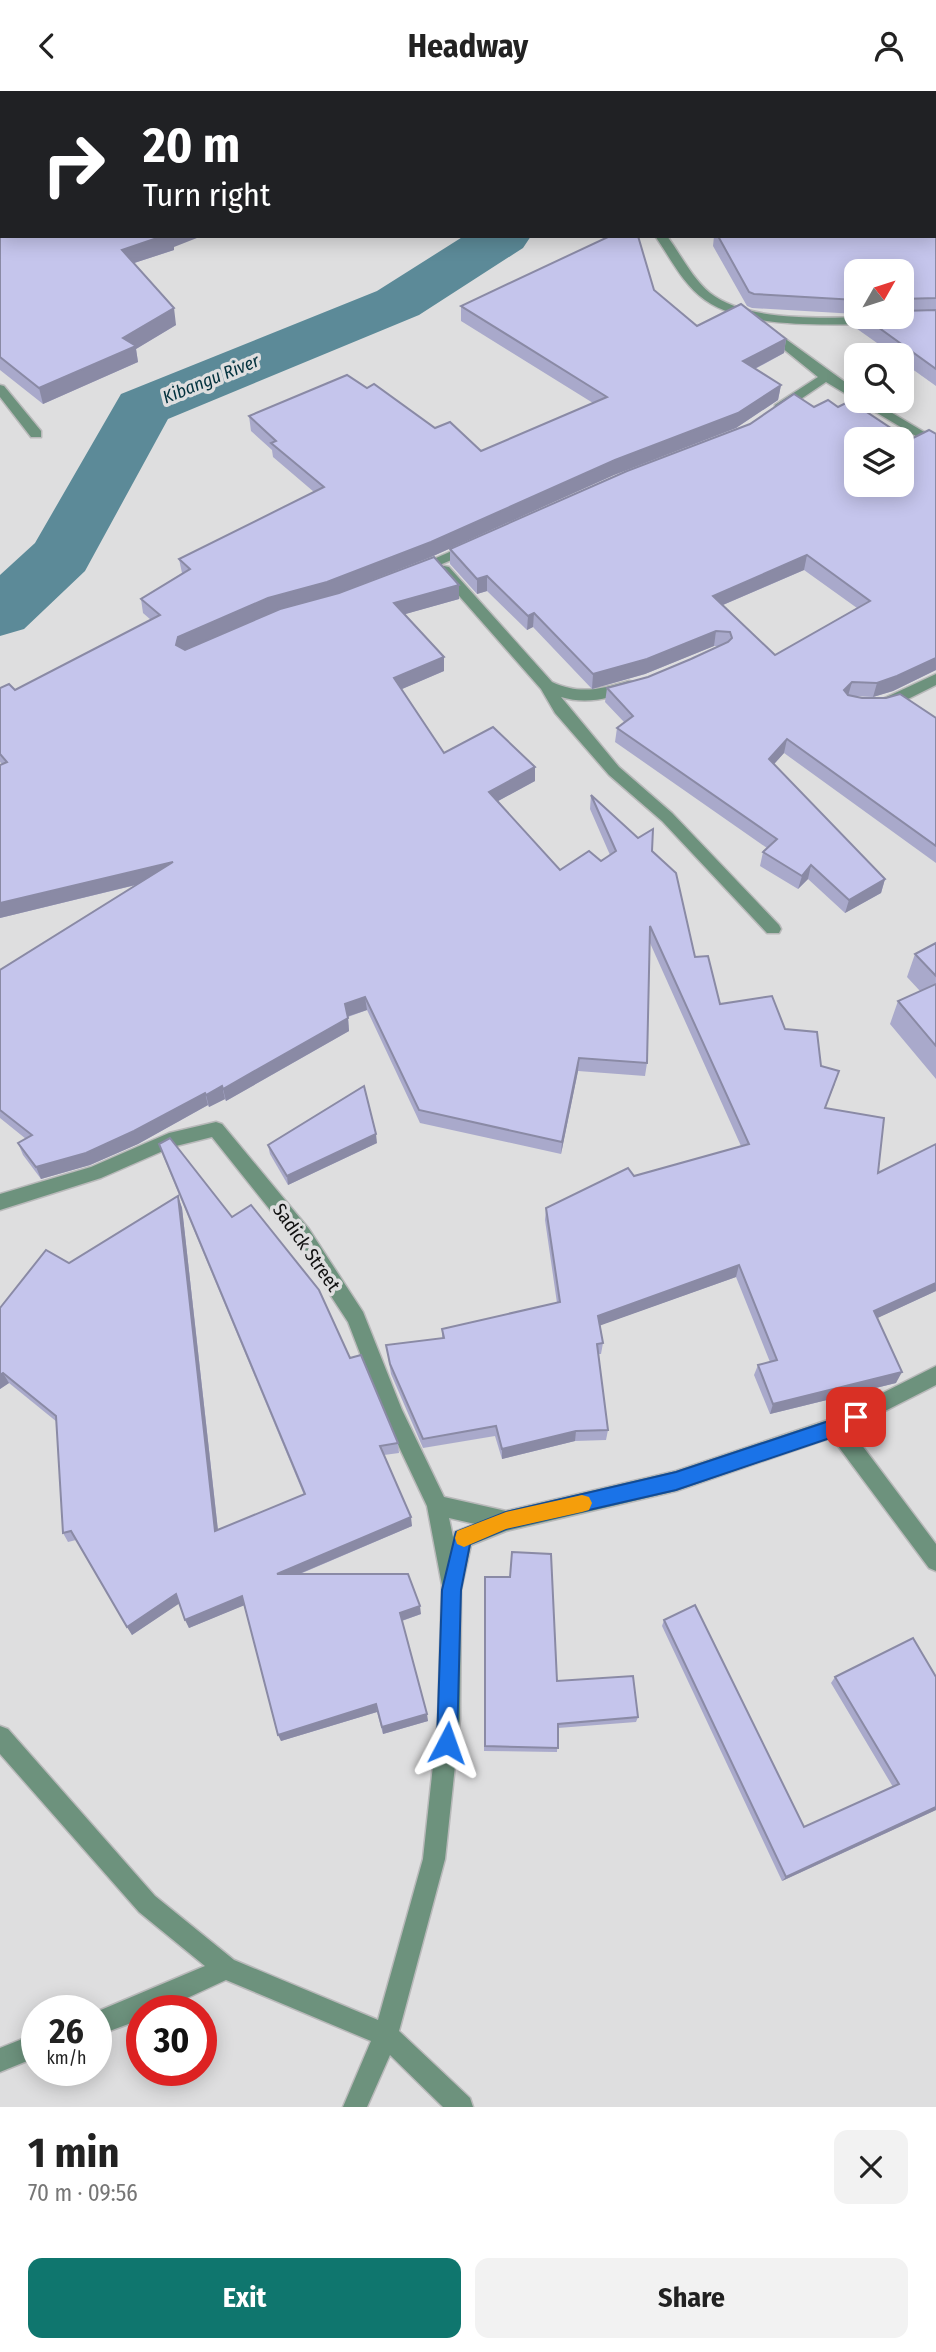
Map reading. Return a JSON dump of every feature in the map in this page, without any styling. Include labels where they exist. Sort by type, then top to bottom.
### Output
[{"type":"street","points":[[663,238],[707,296],[748,315],[844,388]]},
{"type":"street","points":[[748,315],[844,318]]},
{"type":"street","points":[[763,419],[826,377]]},
{"type":"street","points":[[0,389],[36,434]]},
{"type":"street","points":[[883,413],[936,444]]},
{"type":"street","points":[[405,574],[486,540]]},
{"type":"street","points":[[437,562],[547,686],[560,709],[614,771],[667,817],[773,929]]},
{"type":"street","points":[[547,686],[566,695],[583,698],[613,692],[649,678]]},
{"type":"street","points":[[863,709],[886,704],[936,679]]},
{"type":"street","name":"Sadick Street","points":[[0,1202],[95,1173],[169,1140],[216,1129],[302,1235],[356,1318],[393,1413],[437,1505],[451,1590]]},
{"type":"street","points":[[355,2107],[386,2035],[434,1859],[449,1719],[451,1590],[462,1539],[506,1521],[676,1481],[836,1427],[936,1375]]},
{"type":"street","points":[[836,1427],[936,1561]]},
{"type":"street","points":[[437,1505],[506,1521]]},
{"type":"street","points":[[0,1737],[147,1904],[226,1969],[386,2035],[461,2107]]},
{"type":"street","points":[[112,2018],[226,1969]]},
{"type":"street","points":[[0,2060],[21,2051]]},
{"type":"building","points":[[0,238],[157,238],[122,250],[174,308],[123,338],[136,346],[39,388],[0,357]]},
{"type":"building","points":[[606,238],[639,238],[654,290],[697,326],[741,304],[786,339],[743,361],[781,385],[738,413],[615,460],[431,542],[327,582],[268,598],[178,637],[176,645],[185,650],[280,609],[339,593],[434,557],[459,585],[394,603],[444,657],[394,678],[444,753],[493,727],[535,767],[489,792],[560,870],[589,851],[601,861],[616,851],[591,795],[638,838],[653,829],[652,851],[676,873],[695,957],[708,956],[720,1004],[772,996],[785,1029],[817,1032],[821,1066],[839,1071],[825,1108],[884,1118],[878,1173],[936,1144],[936,1283],[874,1311],[902,1372],[773,1404],[758,1365],[777,1360],[739,1265],[598,1316],[603,1343],[597,1344],[608,1430],[576,1431],[502,1449],[496,1426],[423,1439],[390,1364],[386,1345],[444,1338],[442,1329],[560,1302],[546,1208],[628,1168],[634,1176],[749,1144],[650,926],[647,1063],[579,1058],[562,1142],[419,1110],[365,997],[345,1004],[348,1018],[223,1089],[222,1086],[206,1095],[205,1093],[86,1153],[36,1167],[18,1143],[32,1135],[0,1110],[0,970],[173,862],[0,903],[0,765],[7,762],[0,754],[0,688],[9,684],[15,690],[160,615],[141,599],[190,569],[179,559],[324,487],[271,443],[276,441],[249,416],[347,375],[367,388],[374,384],[435,428],[450,422],[481,451],[607,397],[461,306]]},
{"type":"building","points":[[719,238],[936,238],[936,298],[914,299],[914,259],[844,259],[844,299],[749,292]]},
{"type":"building","points":[[936,310],[936,369],[914,353],[914,343],[900,343],[881,329],[914,329],[914,311]]},
{"type":"building","points":[[794,394],[814,407],[828,400],[838,407],[844,404],[844,413],[868,413],[889,427],[844,427],[844,497],[914,497],[914,438],[929,430],[936,434],[936,658],[877,683],[852,682],[844,690],[848,695],[862,698],[886,698],[900,694],[936,718],[936,846],[787,739],[769,759],[885,879],[849,900],[811,865],[802,876],[763,852],[777,839],[617,728],[633,716],[607,688],[648,677],[691,659],[728,642],[732,638],[730,632],[716,631],[647,659],[593,674],[534,613],[528,616],[487,576],[477,579],[450,549],[627,471],[750,424]],"holes":[[[807,555],[870,601],[775,655],[713,596]]]},
{"type":"building","points":[[936,943],[936,976],[915,954]]},
{"type":"building","points":[[936,984],[936,1046],[898,1001]]},
{"type":"building","points":[[364,1086],[376,1134],[287,1176],[268,1145]]},
{"type":"building","points":[[170,1138],[232,1217],[251,1205],[319,1290],[350,1358],[361,1355],[398,1443],[380,1446],[411,1517],[277,1574],[408,1574],[420,1606],[400,1613],[427,1714],[382,1727],[376,1704],[278,1735],[242,1596],[185,1620],[176,1594],[127,1627],[71,1531],[63,1533],[56,1416],[3,1373],[0,1375],[0,1308],[46,1250],[69,1263],[178,1196],[215,1531],[305,1494],[159,1144]]},
{"type":"building","points":[[512,1552],[551,1554],[557,1681],[633,1676],[638,1717],[558,1724],[558,1748],[485,1746],[485,1577],[510,1577]]},
{"type":"building","points":[[695,1605],[804,1827],[899,1784],[835,1677],[913,1638],[936,1677],[936,1807],[786,1877],[664,1620]]},
{"type":"waterway","name":"Kibangu River","points":[[0,613],[61,556],[143,407],[398,303],[500,238]]},
{"type":"slow traffic","points":[[464,1538],[506,1521],[582,1503]]},
{"type":"route","points":[[447,1743],[451,1590],[462,1539],[506,1521],[676,1481],[836,1427],[856,1417]]}]
